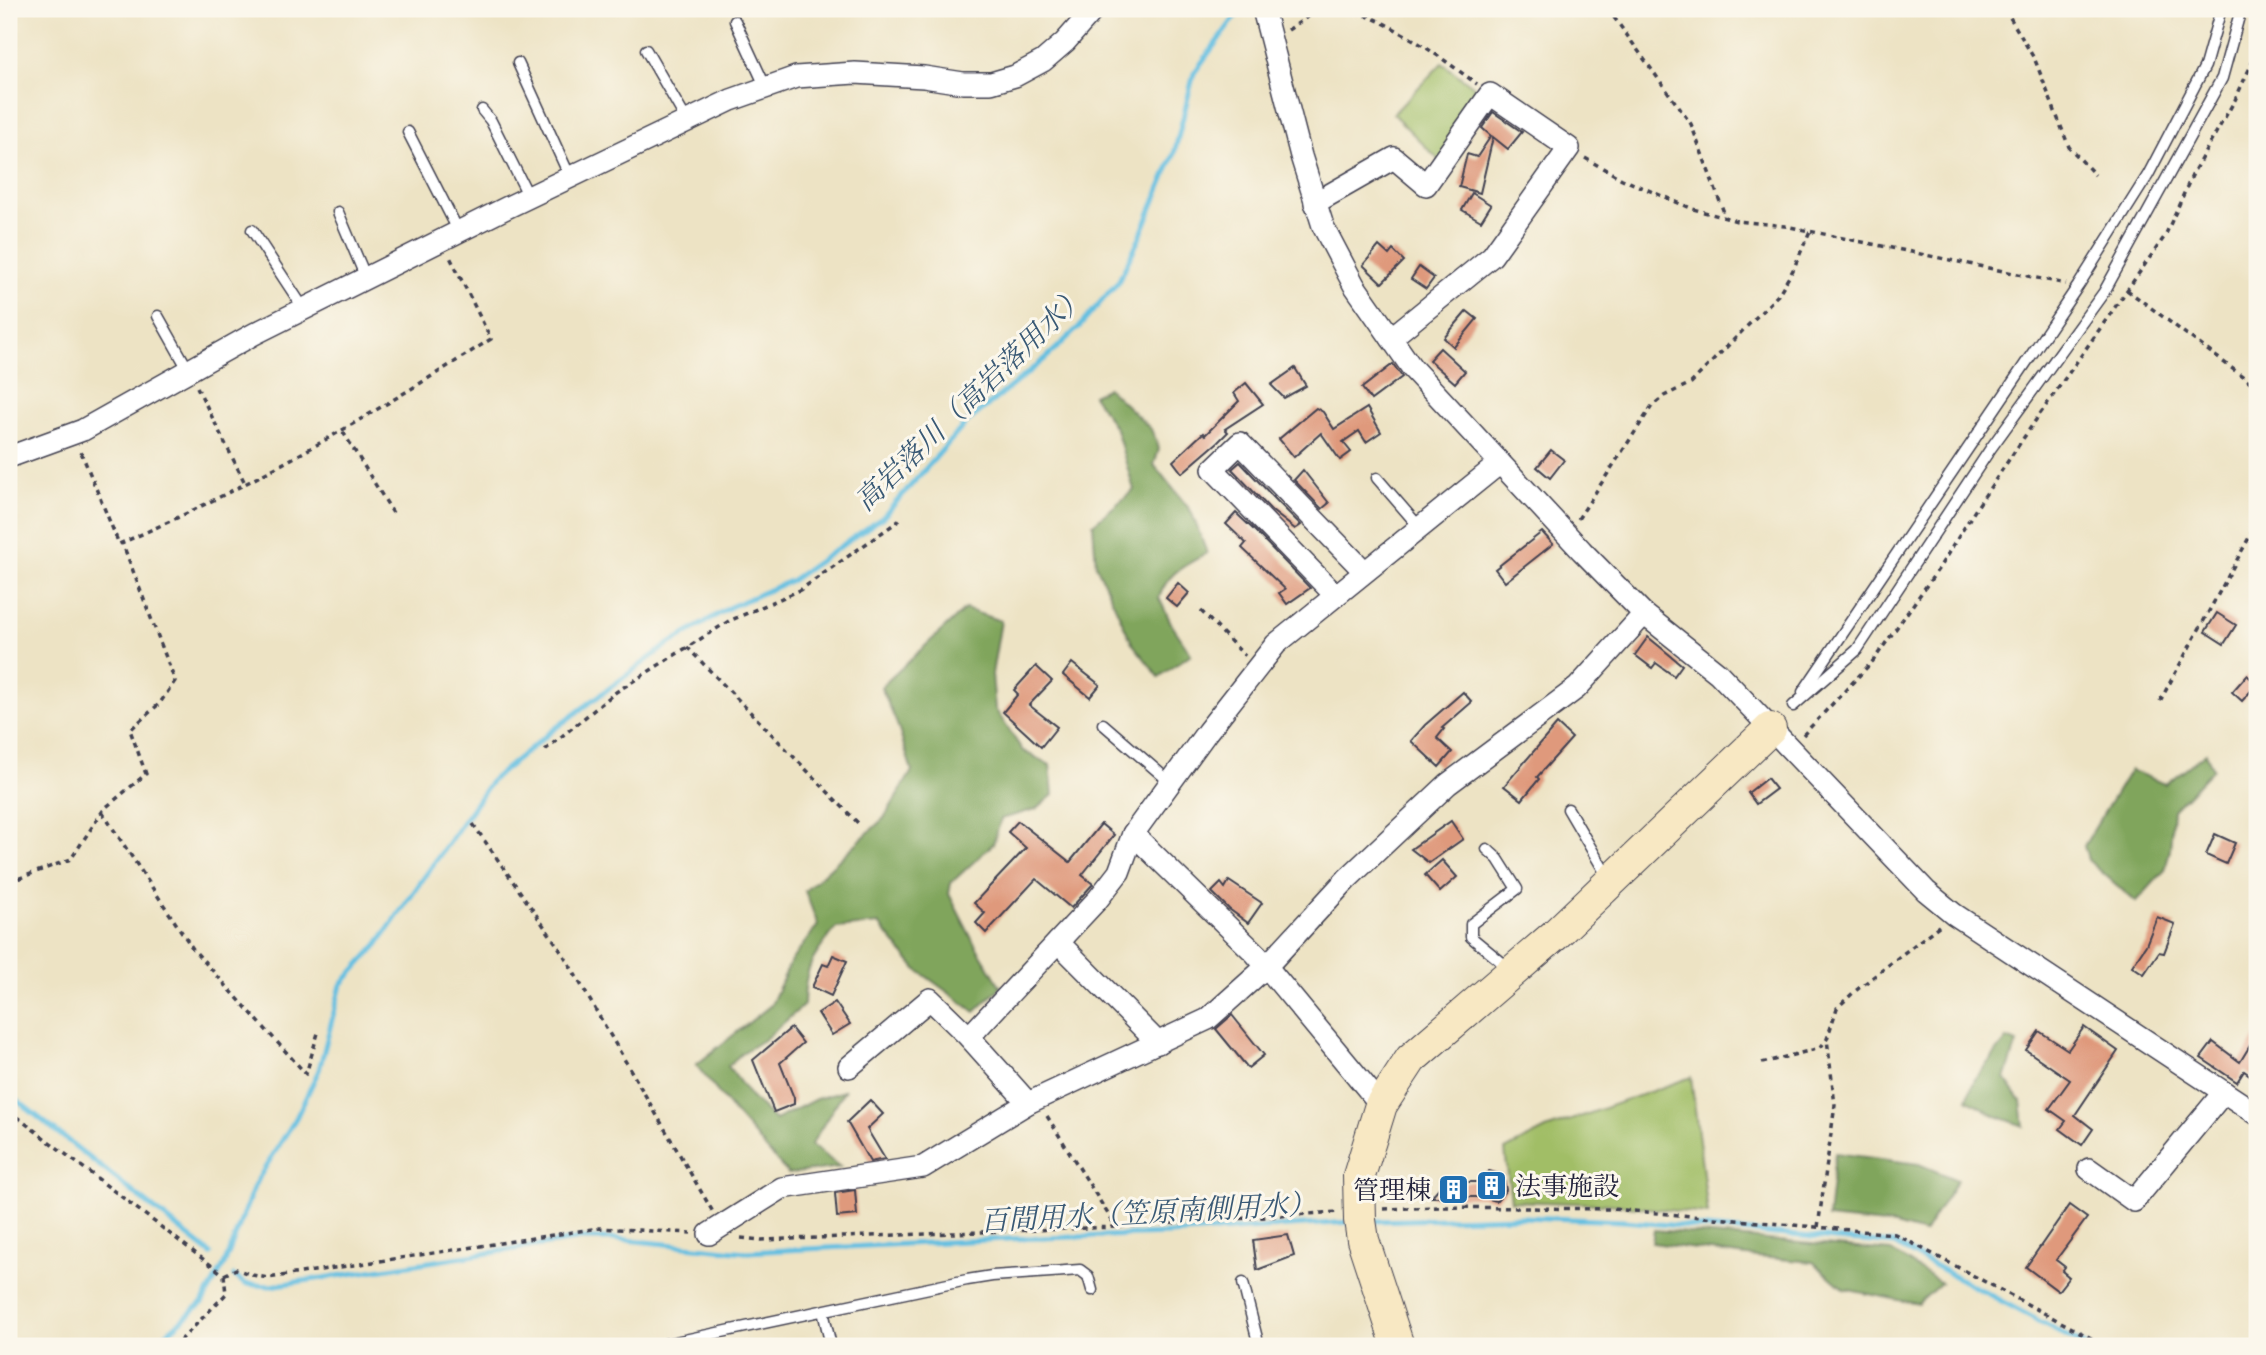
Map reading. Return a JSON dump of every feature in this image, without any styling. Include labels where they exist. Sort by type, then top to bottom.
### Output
[{"type":"street","points":[[9,457],[73,434],[304,309],[731,100],[796,77],[855,73],[925,77],[963,83],[992,83],[1015,76],[1043,61],[1065,42],[1094,9]]},
{"type":"street","points":[[1263,9],[1322,226],[1354,285],[1412,369],[1644,614],[1718,673],[1926,891],[1954,914],[2257,1114]]},
{"type":"street","points":[[1315,203],[1394,158],[1426,185],[1490,94],[1569,148],[1492,256],[1391,338]]},
{"type":"street","points":[[1335,595],[1213,469],[1240,443],[1364,571]]},
{"type":"street","points":[[969,1037],[1098,899],[1119,872],[1133,834],[1256,667],[1276,644],[1500,463]]},
{"type":"street","points":[[715,1230],[782,1188],[923,1167],[1032,1101],[1208,1019],[1266,967],[1347,879],[1448,783],[1577,688],[1644,614]]},
{"type":"street","points":[[1398,1346],[1363,1240],[1360,1210],[1359,1176],[1381,1105],[1411,1059],[1555,935],[1611,882],[1779,739]]},
{"type":"street","points":[[1133,834],[1266,967],[1381,1105]]},
{"type":"street","points":[[1058,942],[1158,1043]]},
{"type":"street","points":[[849,1067],[930,999],[1032,1101]]},
{"type":"street","points":[[2089,1169],[2134,1201],[2224,1092]]},
{"type":"lane","points":[[2221,9],[2205,66],[2148,175],[2078,286],[1793,706],[1857,650],[1991,448],[2104,292],[2222,78],[2241,9]]},
{"type":"lane","points":[[735,20],[766,88]]},
{"type":"lane","points":[[646,50],[687,121]]},
{"type":"lane","points":[[518,63],[570,177]]},
{"type":"lane","points":[[482,110],[491,121],[529,197]]},
{"type":"lane","points":[[408,132],[450,236]]},
{"type":"lane","points":[[338,212],[366,278]]},
{"type":"lane","points":[[252,230],[304,309]]},
{"type":"lane","points":[[158,316],[188,371]]},
{"type":"lane","points":[[1377,478],[1421,529]]},
{"type":"lane","points":[[1103,724],[1170,782]]},
{"type":"lane","points":[[1568,810],[1611,882]]},
{"type":"lane","points":[[1487,849],[1498,859],[1517,889],[1471,924],[1471,937],[1513,971]]},
{"type":"lane","points":[[656,1346],[992,1276],[1080,1270],[1088,1276],[1092,1290]]},
{"type":"lane","points":[[1243,1283],[1259,1346]]},
{"type":"lane","points":[[823,1311],[831,1346]]},
{"type":"path","points":[[1270,37],[1285,33],[1319,9],[1337,9]]},
{"type":"path","points":[[1346,9],[1372,16],[1435,53],[1490,94]]},
{"type":"path","points":[[1608,9],[1691,124],[1726,218]]},
{"type":"path","points":[[2005,9],[2035,60],[2069,147],[2095,175]]},
{"type":"path","points":[[1779,739],[1873,661],[2165,236],[2194,171],[2235,100],[2257,52]]},
{"type":"path","points":[[1569,148],[1622,179],[1693,209],[1726,218],[1810,231],[2078,286]]},
{"type":"path","points":[[1568,536],[1652,406],[1664,396],[1691,383],[1778,295],[1793,270],[1810,231]]},
{"type":"path","points":[[73,434],[119,544],[246,485],[343,432],[491,339],[450,236]]},
{"type":"path","points":[[2127,290],[2257,387]]},
{"type":"path","points":[[188,371],[246,485]]},
{"type":"path","points":[[343,432],[393,513]]},
{"type":"path","points":[[545,750],[616,692],[729,621],[800,590],[900,520]]},
{"type":"path","points":[[2160,701],[2257,523]]},
{"type":"path","points":[[9,882],[71,859],[102,813],[146,774],[130,730],[160,704],[175,681],[122,542]]},
{"type":"path","points":[[1201,611],[1256,667]]},
{"type":"path","points":[[687,647],[858,822]]},
{"type":"path","points":[[102,813],[193,949],[306,1074],[318,1033]]},
{"type":"path","points":[[473,824],[562,951],[715,1230]]},
{"type":"path","points":[[9,863],[15,878]]},
{"type":"path","points":[[1762,1063],[1820,1048],[1827,1039],[1837,1008],[1954,914]]},
{"type":"path","points":[[1818,1227],[1835,1105],[1827,1039]]},
{"type":"path","points":[[1032,1101],[1116,1227]]},
{"type":"path","points":[[9,1111],[224,1275],[226,1294],[175,1346]]},
{"type":"path","points":[[224,1275],[236,1269],[268,1278],[599,1228],[715,1230],[762,1240],[1116,1227],[1439,1207],[1612,1209],[1895,1234],[2106,1346]]},
{"type":"green space","points":[[1442,63],[1486,96],[1440,161],[1393,114]]},
{"type":"green space","points":[[1108,388],[1151,429],[1159,449],[1154,465],[1191,511],[1207,553],[1172,576],[1159,598],[1172,625],[1191,654],[1159,677],[1132,643],[1096,565],[1093,524],[1134,490],[1116,429],[1093,395]]},
{"type":"green space","points":[[965,609],[1001,621],[992,674],[995,709],[1023,751],[1050,765],[1053,795],[1036,809],[1001,819],[993,844],[951,883],[949,894],[1001,987],[975,1012],[916,969],[879,924],[836,928],[811,963],[804,992],[804,1005],[765,1039],[742,1053],[728,1066],[751,1097],[775,1120],[816,1099],[844,1091],[811,1145],[840,1167],[788,1174],[696,1065],[771,1005],[791,961],[818,925],[805,891],[884,818],[912,771],[897,724],[881,687]]},
{"type":"green space","points":[[2206,753],[2213,769],[2173,810],[2170,850],[2165,870],[2136,902],[2088,860],[2084,846],[2130,770],[2165,784]]},
{"type":"green space","points":[[2007,1039],[2017,1043],[2005,1079],[2021,1101],[2024,1126],[1996,1116],[1967,1099],[1975,1079]]},
{"type":"green space","points":[[1691,1077],[1708,1214],[1607,1204],[1511,1201],[1505,1150],[1546,1129]]},
{"type":"green space","points":[[1835,1153],[1919,1164],[1957,1180],[1924,1233],[1895,1225],[1828,1218]]},
{"type":"green space","points":[[1654,1230],[1891,1251],[1941,1283],[1918,1304],[1844,1289],[1813,1262],[1652,1243]]},
{"type":"building","points":[[1493,112],[1522,132],[1508,149],[1493,137],[1480,193],[1459,187],[1467,154],[1477,157],[1491,136],[1482,128]]},
{"type":"building","points":[[1472,193],[1491,205],[1481,221],[1462,210]]},
{"type":"building","points":[[1379,246],[1389,255],[1393,250],[1404,261],[1382,283],[1363,265]]},
{"type":"building","points":[[1419,267],[1434,278],[1426,289],[1411,279]]},
{"type":"building","points":[[1467,311],[1477,319],[1454,347],[1444,338]]},
{"type":"building","points":[[1440,348],[1465,371],[1455,383],[1429,360]]},
{"type":"building","points":[[1393,364],[1402,377],[1371,400],[1362,388]]},
{"type":"building","points":[[1295,368],[1306,386],[1284,398],[1271,385]]},
{"type":"building","points":[[1246,383],[1263,404],[1225,429],[1228,432],[1182,473],[1173,461],[1203,433],[1205,435],[1239,401],[1234,393]]},
{"type":"building","points":[[1316,408],[1323,412],[1334,429],[1367,408],[1381,432],[1366,442],[1359,431],[1343,442],[1351,452],[1340,460],[1321,433],[1294,457],[1279,439]]},
{"type":"building","points":[[1551,450],[1564,460],[1550,478],[1537,467]]},
{"type":"building","points":[[1240,462],[1301,525],[1295,529],[1272,511],[1232,469]]},
{"type":"building","points":[[1303,470],[1329,503],[1322,509],[1294,480]]},
{"type":"building","points":[[1236,513],[1310,588],[1287,604],[1279,593],[1285,589],[1242,548],[1246,543],[1226,524]]},
{"type":"building","points":[[1542,532],[1553,544],[1505,582],[1495,569]]},
{"type":"building","points":[[1178,583],[1189,593],[1177,607],[1166,598]]},
{"type":"building","points":[[2217,613],[2236,625],[2224,644],[2205,632]]},
{"type":"building","points":[[1648,637],[1682,665],[1674,676],[1656,663],[1652,668],[1635,655]]},
{"type":"building","points":[[1072,663],[1100,685],[1090,697],[1063,675]]},
{"type":"building","points":[[1036,666],[1052,681],[1029,705],[1057,727],[1041,747],[1003,712],[1018,694],[1014,690]]},
{"type":"building","points":[[2247,675],[2257,684],[2242,701],[2232,692]]},
{"type":"building","points":[[1463,692],[1472,702],[1442,728],[1444,729],[1437,738],[1452,752],[1439,767],[1411,741]]},
{"type":"building","points":[[1557,724],[1572,738],[1537,777],[1539,779],[1522,800],[1504,786]]},
{"type":"building","points":[[1767,778],[1776,789],[1756,804],[1748,793]]},
{"type":"building","points":[[1018,821],[1070,862],[1101,824],[1114,835],[1082,875],[1093,884],[1071,908],[1036,879],[986,933],[976,923],[985,913],[974,903],[1026,848],[1008,832]]},
{"type":"building","points":[[1451,821],[1463,839],[1429,863],[1411,849]]},
{"type":"building","points":[[2215,834],[2235,843],[2226,864],[2206,855]]},
{"type":"building","points":[[1442,860],[1457,877],[1440,892],[1425,875]]},
{"type":"building","points":[[1229,881],[1262,903],[1248,923],[1212,892],[1221,883],[1225,888]]},
{"type":"building","points":[[2157,917],[2175,924],[2164,953],[2159,952],[2144,974],[2132,966],[2146,945]]},
{"type":"building","points":[[833,955],[847,961],[831,996],[812,987],[823,964],[828,966]]},
{"type":"building","points":[[835,1002],[850,1024],[832,1035],[818,1013]]},
{"type":"building","points":[[1232,1015],[1264,1055],[1248,1068],[1216,1029]]},
{"type":"building","points":[[2084,1027],[2118,1051],[2075,1115],[2093,1129],[2082,1145],[2060,1129],[2066,1121],[2049,1109],[2070,1080],[2026,1050],[2039,1031],[2068,1050]]},
{"type":"building","points":[[791,1028],[803,1043],[780,1063],[794,1104],[774,1112],[753,1060]]},
{"type":"building","points":[[2257,1034],[2257,1080],[2244,1071],[2237,1082],[2201,1058],[2213,1042],[2240,1062]]},
{"type":"building","points":[[870,1100],[883,1114],[867,1129],[885,1159],[870,1162],[847,1122]]},
{"type":"building","points":[[1489,1171],[1503,1175],[1506,1190],[1496,1201],[1483,1197],[1431,1197],[1444,1182],[1477,1182]]},
{"type":"building","points":[[855,1190],[857,1215],[837,1217],[835,1193]]},
{"type":"building","points":[[2069,1205],[2087,1218],[2056,1260],[2065,1267],[2062,1271],[2069,1277],[2058,1291],[2026,1267]]},
{"type":"building","points":[[1288,1235],[1294,1256],[1257,1270],[1253,1240]]},
{"type":"waterway","name":"高岩落川（高岩落用水）","points":[[152,1346],[202,1303],[224,1265],[255,1184],[296,1118],[319,1070],[341,985],[377,945],[492,780],[553,730],[666,646],[730,607],[792,580],[883,517],[966,423],[1046,358],[1079,327],[1118,282],[1174,154],[1194,73],[1241,9]]},
{"type":"waterway","name":"百間用水（笠原南側用水）","points":[[9,1094],[211,1254]]},
{"type":"waterway","name":"百間用水（笠原南側用水）","points":[[1371,1221],[1522,1217],[1624,1221],[1894,1244],[2086,1346]]},
{"type":"waterway","name":"百間用水（笠原南側用水）","points":[[234,1276],[245,1284],[270,1286],[581,1239],[616,1239],[746,1252],[1169,1234],[1350,1222]]},
{"type":"place","name":"法事施設","points":[[1492,1186]]},
{"type":"place","name":"管理棟","points":[[1454,1190]]}]
